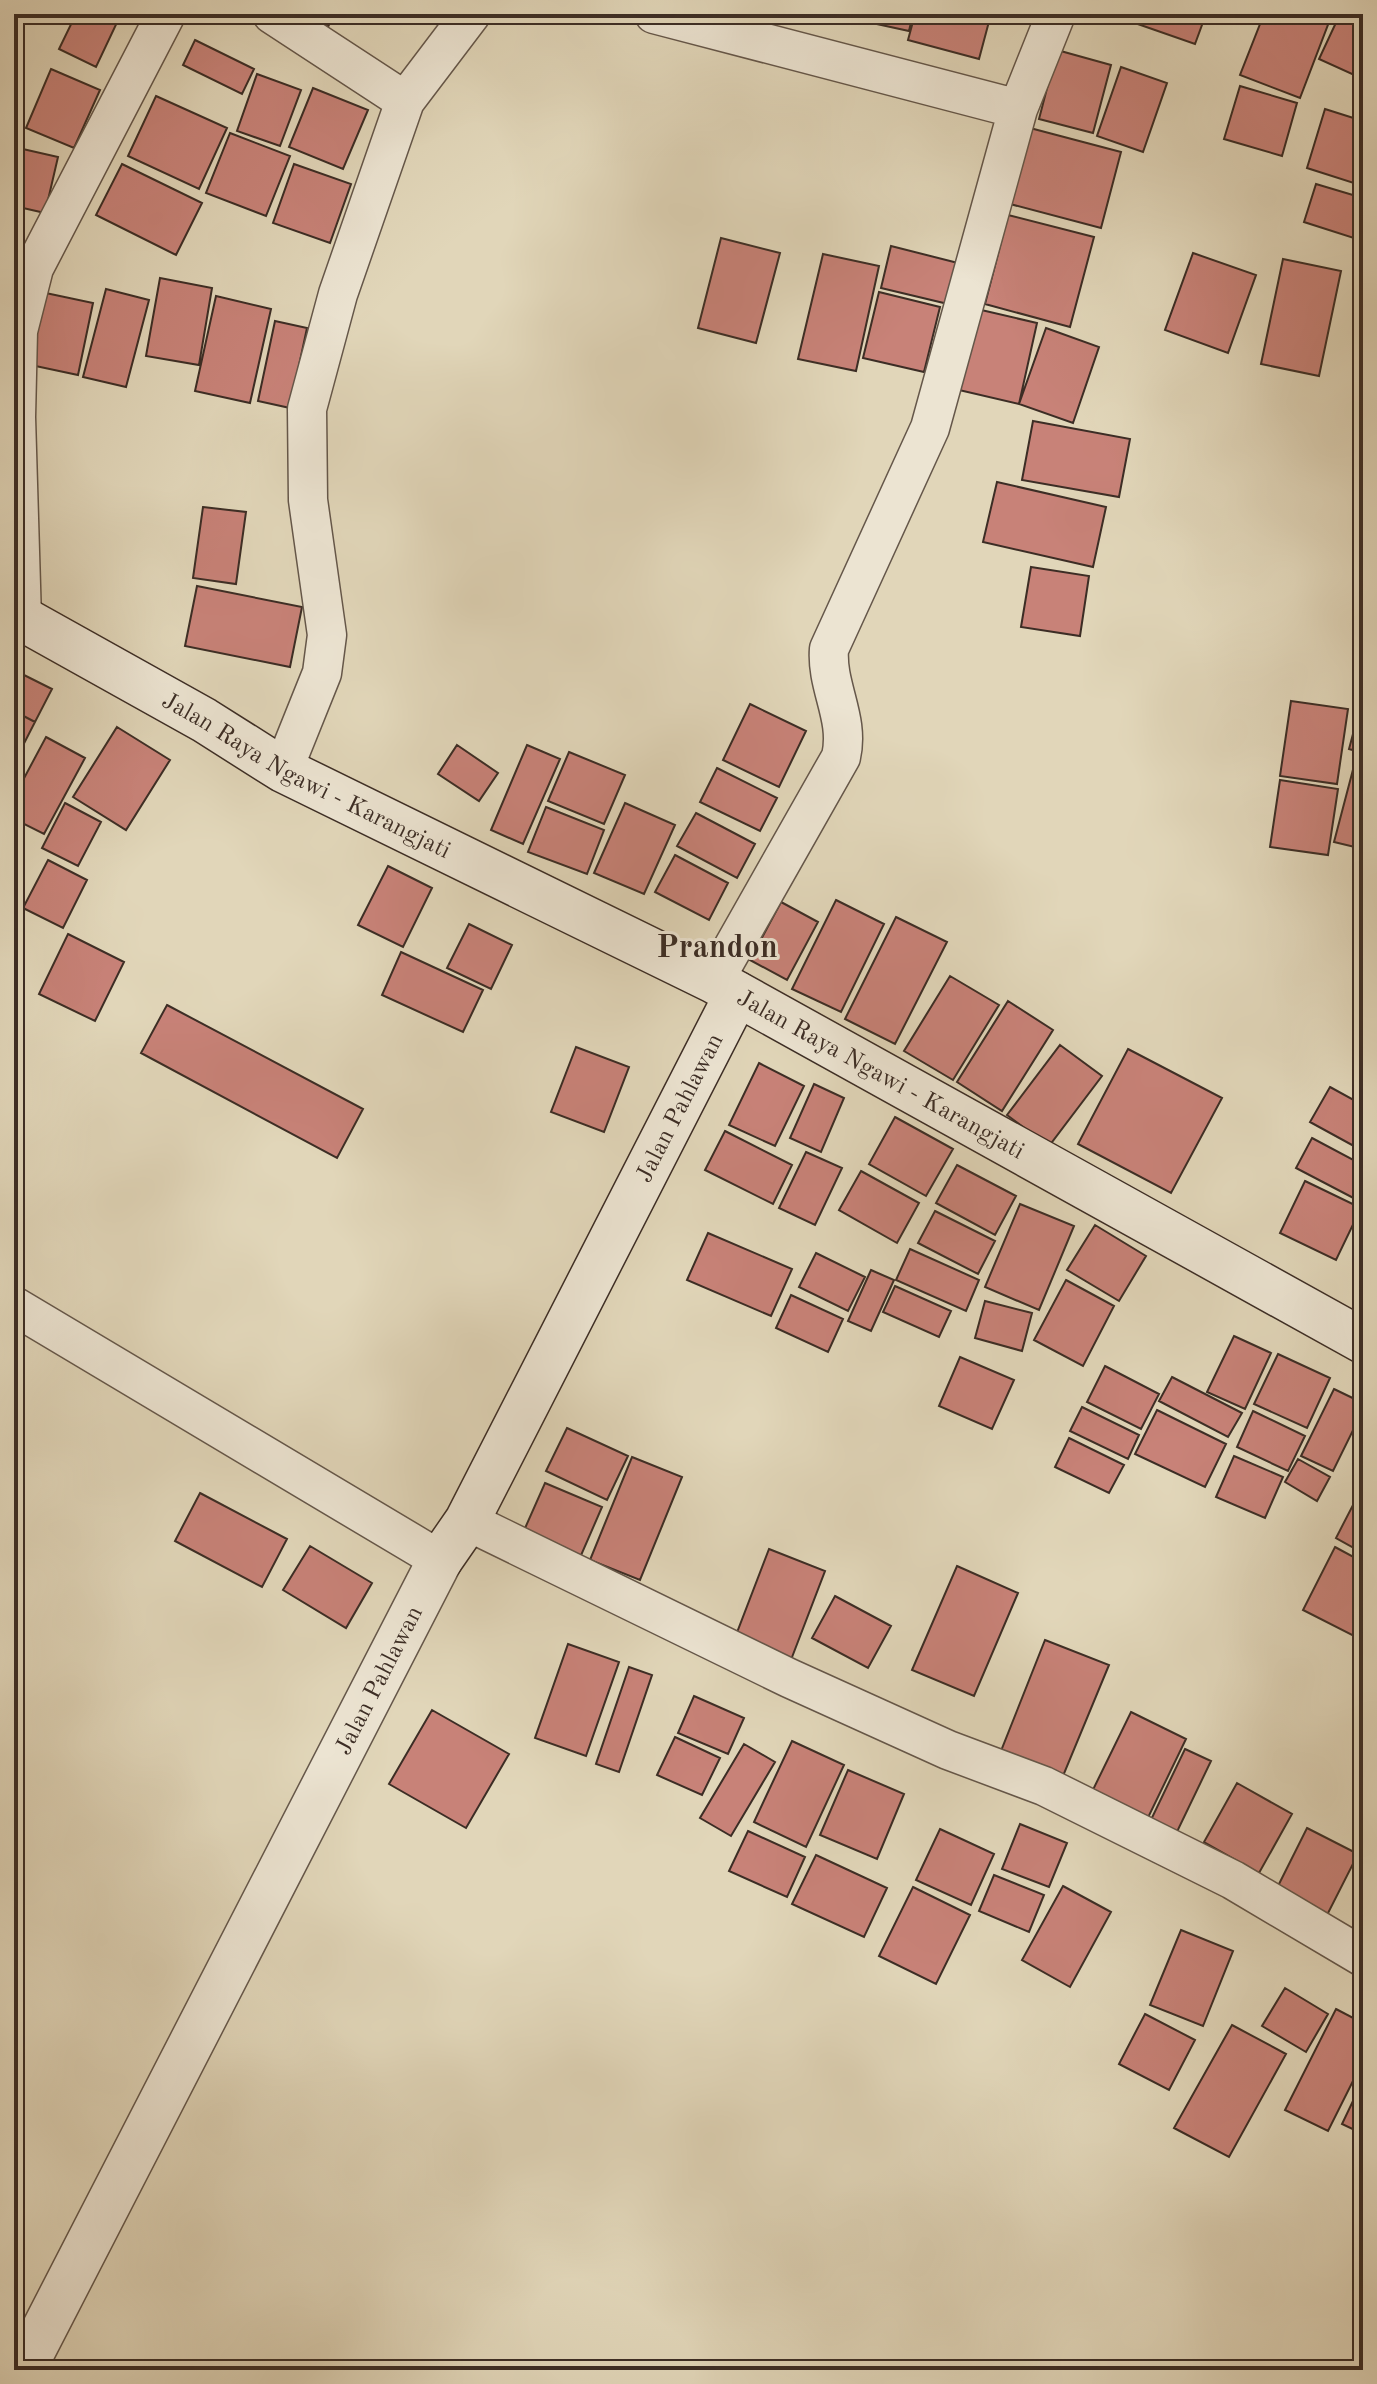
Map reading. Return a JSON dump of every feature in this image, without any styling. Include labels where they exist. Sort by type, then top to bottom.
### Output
[{"type":"main road","name":"Jalan Raya Ngawi - Karangjati","points":[[18,616],[204,720],[283,770],[726,987],[1363,1341]]},
{"type":"main road","name":"Jalan Pahlawan","points":[[23,2370],[440,1560],[467,1521],[726,987]]},
{"type":"street","points":[[18,616],[18,331],[34,268],[166,14]]},
{"type":"street","points":[[272,14],[405,101]]},
{"type":"street","points":[[283,770],[322,673],[327,635],[308,500],[307,409],[338,294],[405,101],[471,14]]},
{"type":"street","points":[[654,14],[1018,109]]},
{"type":"street","points":[[726,987],[841,757],[844,722],[827,668],[829,649],[930,428],[1018,109],[1056,14]]},
{"type":"street","points":[[14,1306],[440,1560]]},
{"type":"street","points":[[467,1521],[789,1678],[948,1750],[1044,1786],[1233,1880],[1363,1957]]},
{"type":"building","points":[[76,14],[121,14],[96,67],[59,49]]},
{"type":"building","points":[[301,14],[334,14],[328,27]]},
{"type":"building","points":[[850,14],[913,14],[909,31],[849,18]]},
{"type":"building","points":[[915,14],[991,14],[979,59],[908,40]]},
{"type":"building","points":[[1109,14],[1206,14],[1195,44]]},
{"type":"building","points":[[1264,14],[1307,14],[1329,22],[1300,98],[1240,75]]},
{"type":"building","points":[[1340,14],[1363,14],[1363,79],[1319,59]]},
{"type":"building","points":[[195,40],[254,69],[242,94],[183,65]]},
{"type":"building","points":[[1057,50],[1111,65],[1093,133],[1039,119]]},
{"type":"building","points":[[1121,67],[1167,83],[1143,152],[1097,136]]},
{"type":"building","points":[[51,69],[100,90],[74,148],[26,128]]},
{"type":"building","points":[[257,74],[301,90],[280,146],[237,131]]},
{"type":"building","points":[[1240,86],[1297,103],[1282,156],[1224,139]]},
{"type":"building","points":[[313,88],[368,110],[343,169],[289,147]]},
{"type":"building","points":[[156,96],[227,128],[199,189],[128,156]]},
{"type":"building","points":[[1325,109],[1363,121],[1363,186],[1307,168]]},
{"type":"building","points":[[1030,128],[1121,152],[1101,228],[1010,204]]},
{"type":"building","points":[[230,133],[290,156],[266,216],[206,193]]},
{"type":"building","points":[[14,147],[58,157],[45,213],[14,206]]},
{"type":"building","points":[[122,164],[202,203],[176,255],[96,215]]},
{"type":"building","points":[[294,164],[351,184],[330,243],[273,223]]},
{"type":"building","points":[[1316,184],[1363,198],[1363,241],[1304,222]]},
{"type":"building","points":[[1008,215],[1094,237],[1070,327],[985,304]]},
{"type":"building","points":[[721,238],[780,253],[756,343],[698,328]]},
{"type":"building","points":[[891,246],[958,263],[948,304],[881,288]]},
{"type":"building","points":[[1193,253],[1256,275],[1228,353],[1165,330]]},
{"type":"building","points":[[823,254],[879,266],[856,371],[798,359]]},
{"type":"building","points":[[1283,259],[1341,271],[1319,376],[1261,364]]},
{"type":"building","points":[[160,278],[212,288],[199,365],[146,356]]},
{"type":"building","points":[[106,289],[149,300],[126,387],[83,377]]},
{"type":"building","points":[[41,292],[93,303],[78,375],[26,364]]},
{"type":"building","points":[[879,292],[940,307],[924,372],[863,358]]},
{"type":"building","points":[[216,296],[271,309],[250,403],[195,391]]},
{"type":"building","points":[[977,309],[1037,323],[1019,404],[959,390]]},
{"type":"building","points":[[275,321],[307,328],[290,408],[258,401]]},
{"type":"building","points":[[1046,328],[1099,347],[1073,423],[1019,404]]},
{"type":"building","points":[[1033,421],[1130,439],[1119,497],[1022,480]]},
{"type":"building","points":[[997,482],[1106,507],[1093,567],[983,542]]},
{"type":"building","points":[[203,507],[246,512],[236,584],[193,578]]},
{"type":"building","points":[[1031,567],[1089,576],[1080,636],[1021,627]]},
{"type":"building","points":[[197,586],[302,607],[290,667],[185,646]]},
{"type":"building","points":[[14,670],[52,689],[35,722],[14,711]]},
{"type":"building","points":[[1291,701],[1348,709],[1337,784],[1280,776]]},
{"type":"building","points":[[750,704],[806,731],[779,787],[723,760]]},
{"type":"building","points":[[1363,704],[1363,753],[1349,749]]},
{"type":"building","points":[[14,711],[35,722],[14,763]]},
{"type":"building","points":[[117,727],[170,760],[126,830],[73,797]]},
{"type":"building","points":[[46,737],[85,758],[44,834],[14,819],[14,797]]},
{"type":"building","points":[[457,745],[498,773],[479,801],[438,774]]},
{"type":"building","points":[[527,745],[560,759],[523,844],[491,830]]},
{"type":"building","points":[[569,752],[625,775],[604,824],[548,801]]},
{"type":"building","points":[[1355,762],[1363,764],[1363,849],[1334,842]]},
{"type":"building","points":[[717,768],[777,798],[760,831],[700,802]]},
{"type":"building","points":[[1280,780],[1338,789],[1328,855],[1270,847]]},
{"type":"building","points":[[65,803],[101,822],[78,866],[42,848]]},
{"type":"building","points":[[625,803],[675,825],[644,894],[594,873]]},
{"type":"building","points":[[546,807],[604,830],[587,874],[528,852]]},
{"type":"building","points":[[696,813],[755,844],[737,878],[677,846]]},
{"type":"building","points":[[675,855],[728,883],[709,920],[655,892]]},
{"type":"building","points":[[48,860],[87,880],[63,928],[23,908]]},
{"type":"building","points":[[388,866],[432,888],[403,947],[358,925]]},
{"type":"building","points":[[836,900],[884,924],[841,1012],[792,989]]},
{"type":"building","points":[[781,902],[818,922],[787,980],[750,960]]},
{"type":"building","points":[[896,917],[947,942],[895,1044],[845,1019]]},
{"type":"building","points":[[469,924],[512,945],[491,989],[447,968]]},
{"type":"building","points":[[68,934],[124,962],[95,1021],[39,994]]},
{"type":"building","points":[[401,952],[483,990],[463,1032],[382,995]]},
{"type":"building","points":[[950,976],[999,1005],[953,1080],[904,1051]]},
{"type":"building","points":[[1008,1001],[1053,1030],[1002,1111],[957,1082]]},
{"type":"building","points":[[167,1005],[363,1109],[337,1158],[141,1053]]},
{"type":"building","points":[[1060,1045],[1102,1076],[1049,1146],[1007,1115]]},
{"type":"building","points":[[576,1047],[629,1067],[604,1132],[551,1112]]},
{"type":"building","points":[[1128,1049],[1222,1098],[1171,1193],[1078,1144]]},
{"type":"building","points":[[759,1063],[804,1086],[775,1146],[729,1125]]},
{"type":"building","points":[[814,1084],[844,1098],[821,1152],[790,1138]]},
{"type":"building","points":[[1330,1087],[1363,1105],[1363,1151],[1310,1122]]},
{"type":"building","points":[[895,1117],[953,1149],[926,1196],[869,1164]]},
{"type":"building","points":[[725,1131],[792,1165],[773,1204],[705,1170]]},
{"type":"building","points":[[1312,1138],[1363,1165],[1363,1203],[1296,1168]]},
{"type":"building","points":[[806,1152],[842,1168],[815,1225],[779,1208]]},
{"type":"building","points":[[957,1165],[1016,1196],[995,1235],[936,1203]]},
{"type":"building","points":[[861,1171],[919,1203],[897,1243],[839,1210]]},
{"type":"building","points":[[1305,1181],[1361,1208],[1336,1260],[1280,1233]]},
{"type":"building","points":[[1020,1204],[1074,1226],[1039,1310],[985,1287]]},
{"type":"building","points":[[935,1211],[995,1241],[978,1274],[918,1243]]},
{"type":"building","points":[[1095,1225],[1146,1256],[1119,1301],[1067,1270]]},
{"type":"building","points":[[708,1233],[792,1269],[771,1316],[687,1280]]},
{"type":"building","points":[[910,1249],[979,1280],[966,1311],[896,1280]]},
{"type":"building","points":[[816,1253],[865,1277],[848,1311],[799,1287]]},
{"type":"building","points":[[871,1270],[894,1280],[871,1331],[848,1321]]},
{"type":"building","points":[[1066,1280],[1114,1306],[1083,1366],[1034,1340]]},
{"type":"building","points":[[895,1286],[951,1311],[939,1337],[883,1312]]},
{"type":"building","points":[[791,1295],[843,1319],[828,1352],[776,1328]]},
{"type":"building","points":[[985,1301],[1032,1313],[1022,1351],[975,1338]]},
{"type":"building","points":[[1234,1336],[1271,1353],[1245,1409],[1207,1392]]},
{"type":"building","points":[[1278,1354],[1330,1378],[1307,1428],[1254,1404]]},
{"type":"building","points":[[960,1357],[1014,1380],[992,1429],[939,1406]]},
{"type":"building","points":[[1105,1366],[1159,1394],[1141,1429],[1087,1402]]},
{"type":"building","points":[[1172,1377],[1242,1413],[1228,1437],[1159,1401]]},
{"type":"building","points":[[1334,1389],[1363,1403],[1363,1410],[1333,1471],[1301,1456]]},
{"type":"building","points":[[1082,1407],[1139,1435],[1128,1459],[1070,1431]]},
{"type":"building","points":[[1157,1410],[1226,1444],[1205,1487],[1135,1454]]},
{"type":"building","points":[[1253,1411],[1305,1436],[1288,1471],[1237,1447]]},
{"type":"building","points":[[567,1428],[628,1456],[607,1500],[546,1471]]},
{"type":"building","points":[[1069,1438],[1124,1465],[1109,1493],[1055,1467]]},
{"type":"building","points":[[1234,1456],[1283,1477],[1265,1518],[1216,1497]]},
{"type":"building","points":[[632,1457],[682,1477],[640,1580],[590,1560]]},
{"type":"building","points":[[1298,1459],[1330,1477],[1317,1501],[1285,1482]]},
{"type":"building","points":[[545,1483],[602,1507],[579,1560],[522,1535]]},
{"type":"building","points":[[200,1493],[287,1539],[262,1587],[175,1541]]},
{"type":"building","points":[[1353,1505],[1363,1510],[1363,1553],[1336,1538]]},
{"type":"building","points":[[310,1546],[372,1583],[346,1628],[283,1590]]},
{"type":"building","points":[[1335,1547],[1363,1562],[1363,1619],[1354,1636],[1303,1610]]},
{"type":"building","points":[[769,1549],[825,1571],[789,1665],[733,1643]]},
{"type":"building","points":[[957,1566],[1018,1593],[974,1696],[912,1670]]},
{"type":"building","points":[[835,1596],[891,1626],[868,1668],[812,1638]]},
{"type":"building","points":[[1045,1640],[1109,1665],[1063,1776],[1001,1751]]},
{"type":"building","points":[[568,1644],[619,1662],[586,1756],[535,1738]]},
{"type":"building","points":[[629,1667],[652,1675],[619,1772],[596,1764]]},
{"type":"building","points":[[694,1696],[744,1718],[728,1754],[678,1733]]},
{"type":"building","points":[[432,1710],[509,1754],[466,1828],[389,1784]]},
{"type":"building","points":[[1131,1712],[1186,1739],[1143,1828],[1087,1802]]},
{"type":"building","points":[[675,1737],[720,1758],[702,1795],[657,1775]]},
{"type":"building","points":[[792,1741],[844,1765],[806,1847],[754,1822]]},
{"type":"building","points":[[744,1744],[775,1762],[731,1836],[700,1818]]},
{"type":"building","points":[[1185,1749],[1211,1761],[1174,1838],[1148,1826]]},
{"type":"building","points":[[848,1770],[904,1794],[877,1859],[820,1835]]},
{"type":"building","points":[[1237,1783],[1292,1814],[1259,1873],[1204,1842]]},
{"type":"building","points":[[1020,1824],[1067,1843],[1049,1887],[1002,1869]]},
{"type":"building","points":[[1307,1828],[1358,1854],[1322,1925],[1271,1900]]},
{"type":"building","points":[[940,1829],[994,1854],[971,1905],[916,1880]]},
{"type":"building","points":[[748,1831],[805,1857],[787,1897],[729,1871]]},
{"type":"building","points":[[816,1855],[887,1888],[864,1937],[792,1904]]},
{"type":"building","points":[[994,1875],[1044,1895],[1029,1932],[979,1911]]},
{"type":"building","points":[[1063,1886],[1111,1912],[1070,1987],[1022,1960]]},
{"type":"building","points":[[913,1887],[970,1915],[936,1984],[879,1956]]},
{"type":"building","points":[[1181,1930],[1233,1951],[1203,2026],[1150,2005]]},
{"type":"building","points":[[1285,1988],[1328,2014],[1306,2052],[1262,2026]]},
{"type":"building","points":[[1336,2009],[1363,2023],[1363,2061],[1328,2131],[1285,2110]]},
{"type":"building","points":[[1145,2014],[1195,2040],[1169,2090],[1119,2064]]},
{"type":"building","points":[[1232,2025],[1286,2054],[1229,2157],[1174,2128]]},
{"type":"building","points":[[1363,2080],[1363,2134],[1342,2124]]},
{"type":"district","name":"Prandon","points":[[717,946]]}]
